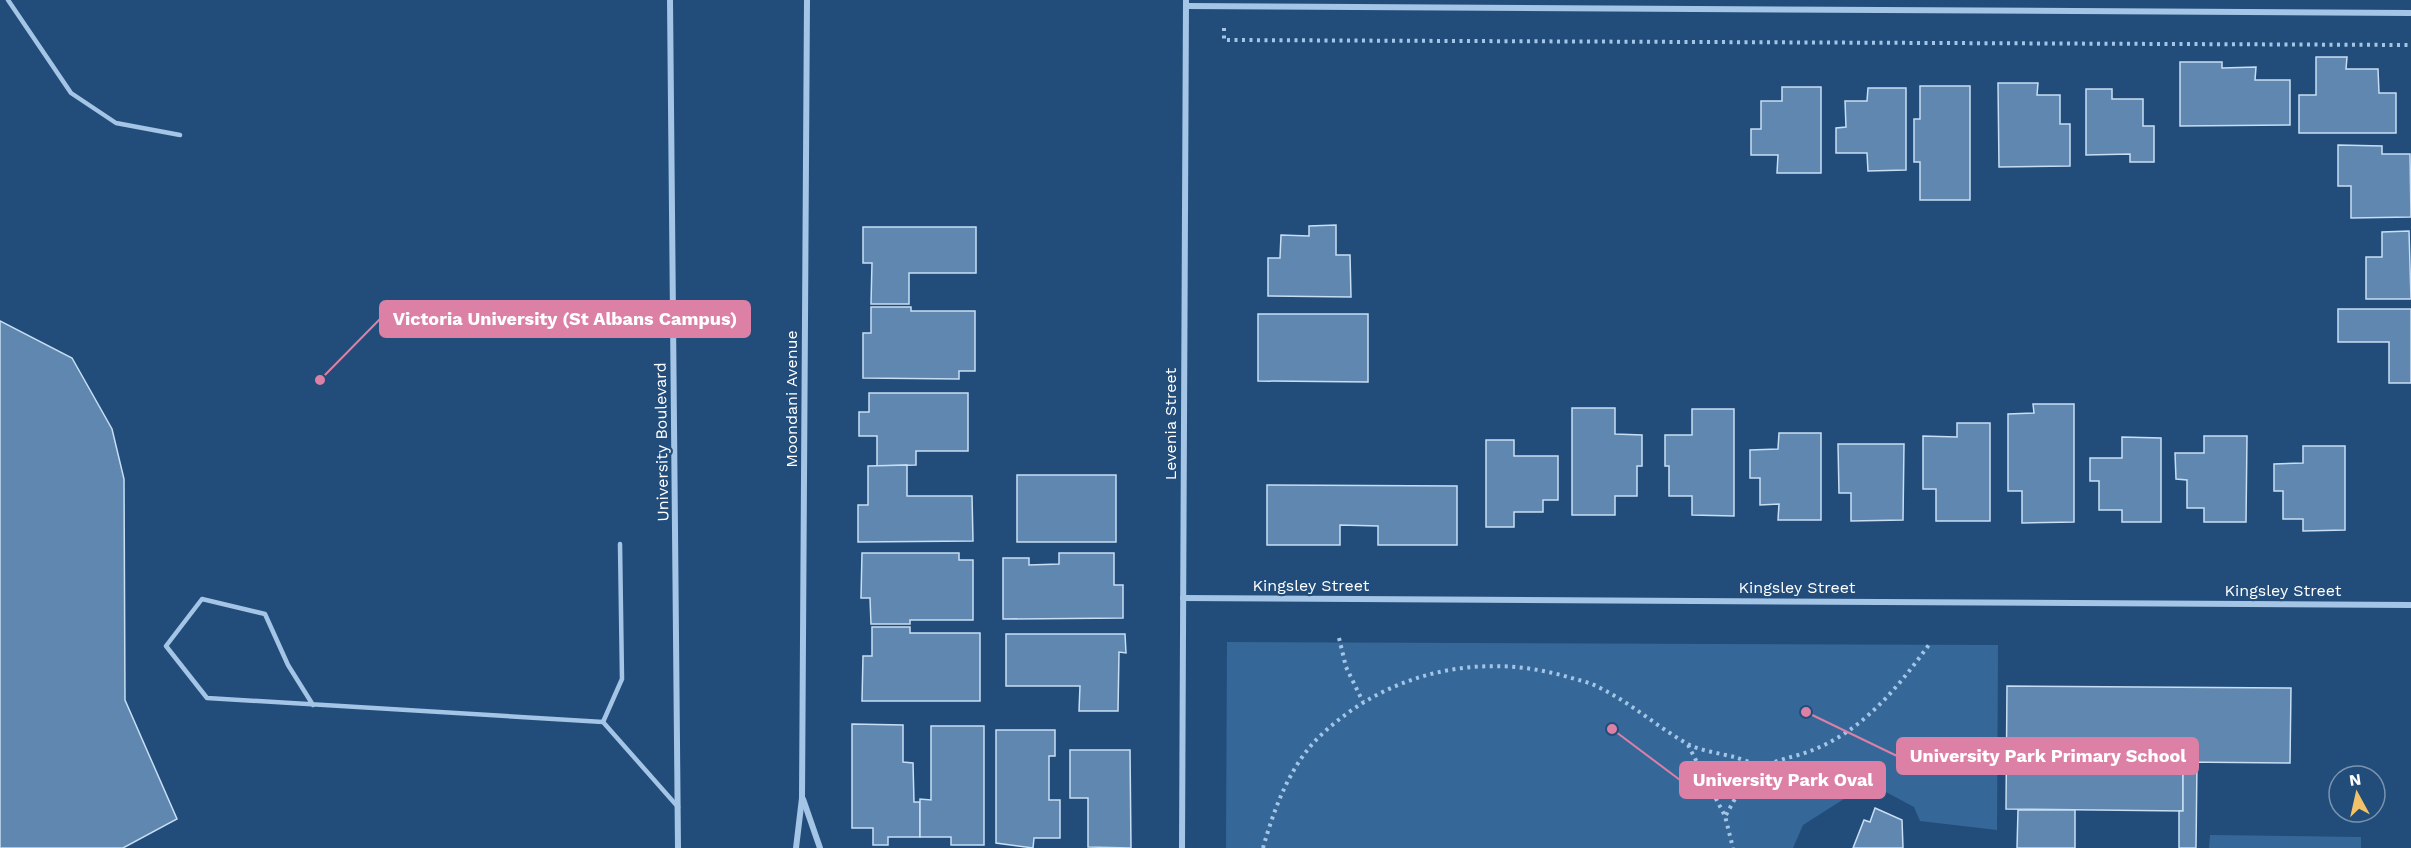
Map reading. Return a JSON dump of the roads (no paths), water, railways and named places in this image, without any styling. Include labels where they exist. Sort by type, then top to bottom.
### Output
[{"type":"street","name":"University Boulevard","points":[[670,0],[678,848]]},
{"type":"street","name":"Moondani Avenue","points":[[796,848],[802,798],[807,0]]},
{"type":"street","points":[[1186,3],[1224,6],[2411,13]]},
{"type":"street","name":"Levenia Street","points":[[1182,848],[1186,3]]},
{"type":"street","name":"Kingsley Street","points":[[1183,598],[2411,604]]},
{"type":"street","name":"Moondani Avenue","points":[[802,798],[820,848]]},
{"type":"lane","points":[[8,0],[71,93],[116,123],[180,135]]},
{"type":"lane","points":[[603,722],[622,679],[620,544]]},
{"type":"lane","points":[[313,705],[288,665],[265,614],[202,599],[166,646],[207,698],[313,705],[603,722],[678,807]]},
{"type":"place","name":"Victoria University (St Albans Campus)","points":[[320,380]]},
{"type":"place","name":"University Park Primary School","points":[[1806,712]]},
{"type":"place","name":"University Park Oval","points":[[1612,729]]}]
